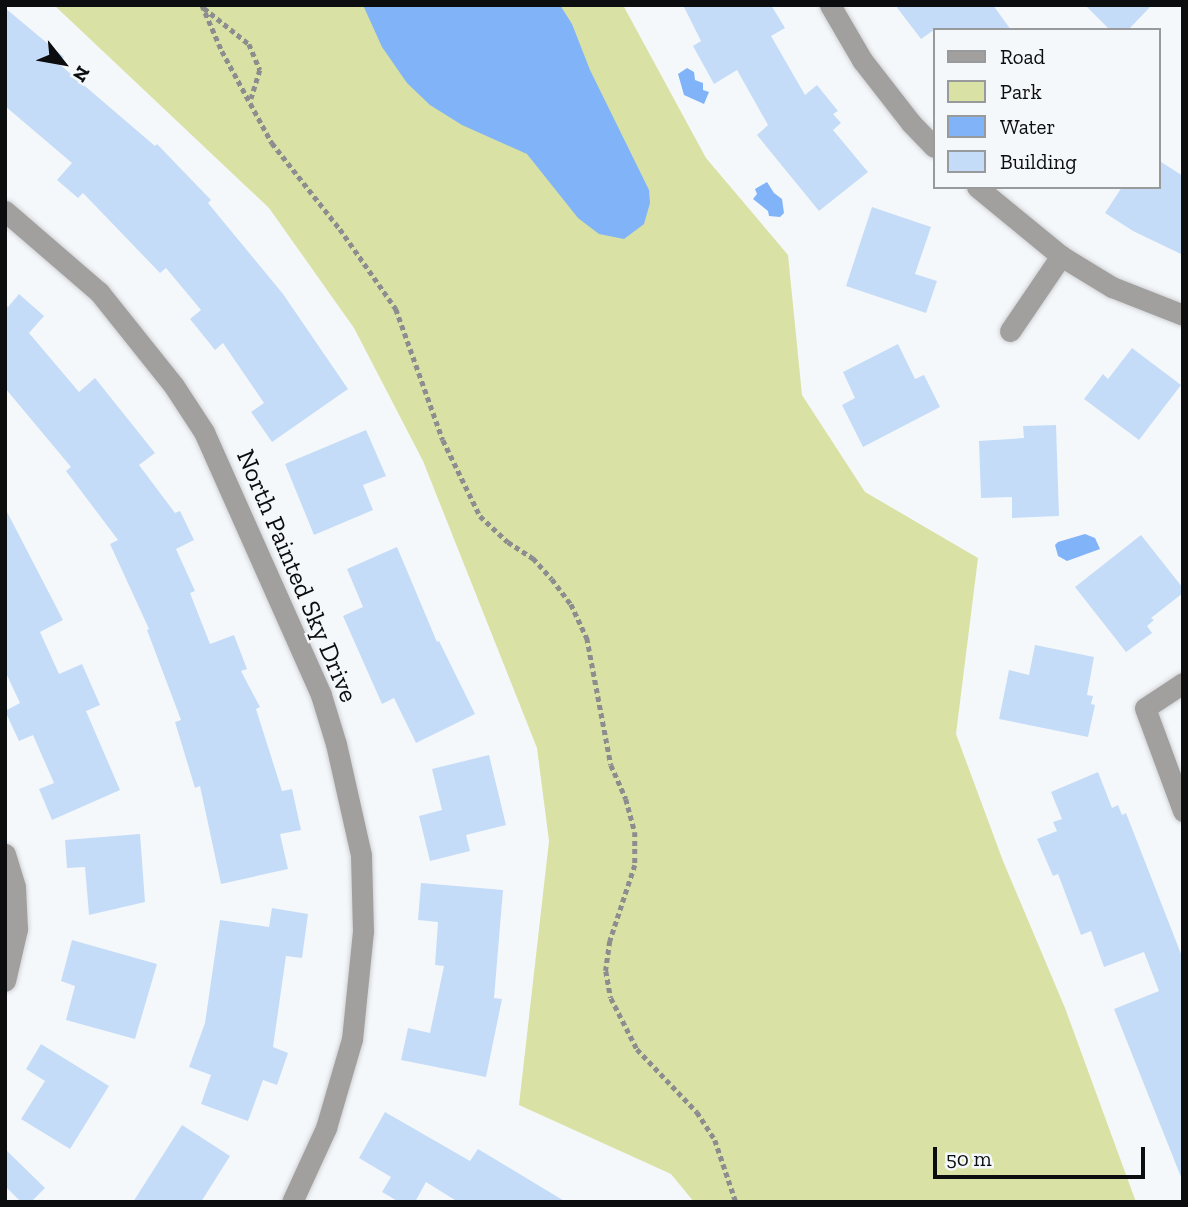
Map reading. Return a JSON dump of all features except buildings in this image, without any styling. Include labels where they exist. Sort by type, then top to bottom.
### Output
[{"type":"street","points":[[830,5],[862,60],[911,123],[932,145]]},
{"type":"street","points":[[979,189],[1061,256],[1112,287],[1183,315]]},
{"type":"street","name":"North Painted Sky Drive","points":[[5,211],[99,292],[174,386],[204,432],[321,695],[349,794],[360,855],[363,931],[352,1039],[326,1128],[292,1202]]},
{"type":"street","points":[[1010,331],[1061,256]]},
{"type":"street","points":[[1183,683],[1145,708],[1183,811]]},
{"type":"street","points":[[5,854],[15,887],[17,929],[5,981]]},
{"type":"path","points":[[202,6],[249,44],[260,70],[250,100]]},
{"type":"path","points":[[202,6],[222,51],[272,143],[340,229],[396,309],[443,440],[480,516],[508,542],[533,558],[552,579],[571,604],[587,638],[611,765],[626,799],[635,832],[635,865],[610,941],[606,971],[611,998],[637,1049],[697,1112],[715,1140],[736,1202]]},
{"type":"green space","points":[[54,5],[623,5],[706,158],[788,255],[802,395],[865,492],[978,558],[956,734],[1003,861],[1065,1008],[1136,1202],[694,1202],[671,1174],[519,1105],[549,841],[537,748],[423,461],[354,328],[269,208]]},
{"type":"water","points":[[363,5],[560,5],[572,24],[590,70],[649,190],[650,203],[644,224],[624,239],[599,234],[578,218],[527,154],[462,125],[430,105],[407,83],[382,47]]},
{"type":"water","points":[[687,68],[694,72],[695,80],[703,83],[703,90],[709,92],[704,104],[684,95],[678,74]]},
{"type":"water","points":[[767,182],[782,199],[784,213],[780,217],[769,216],[768,211],[753,199],[757,194],[755,189]]},
{"type":"water","points":[[1085,534],[1095,538],[1100,549],[1067,561],[1058,556],[1055,545],[1058,542]]}]
